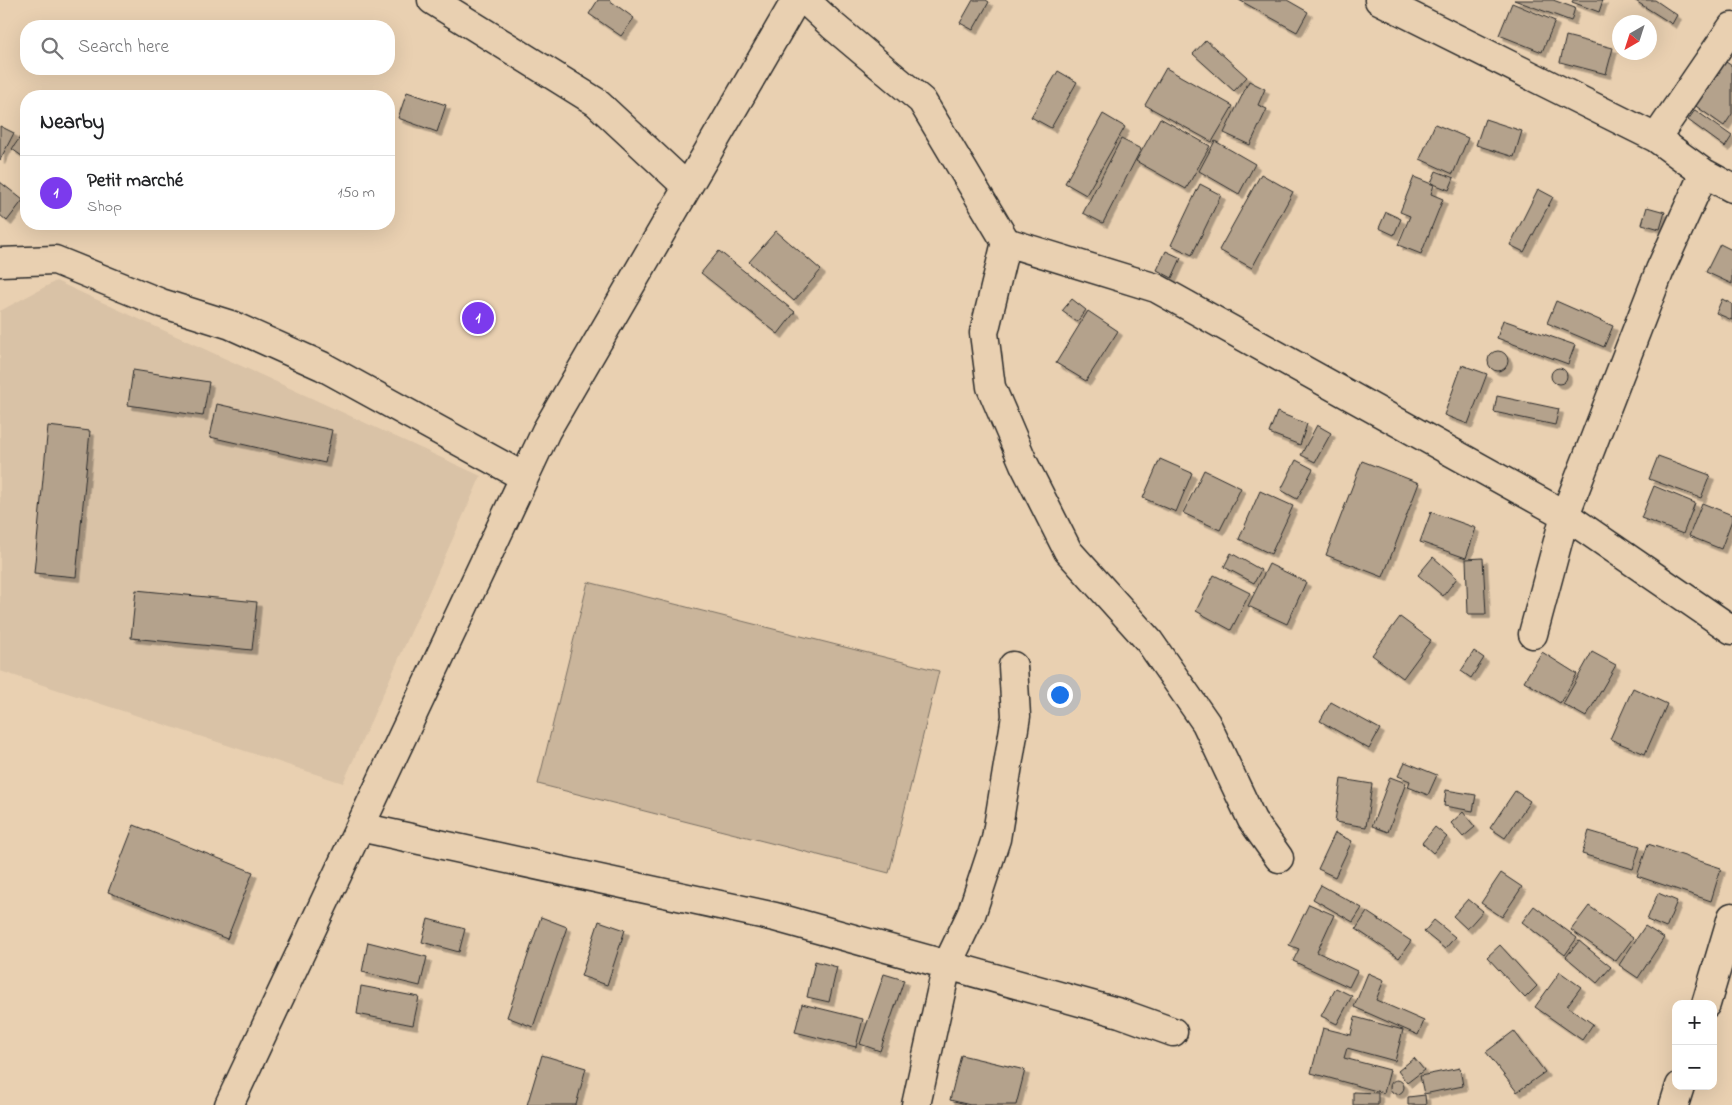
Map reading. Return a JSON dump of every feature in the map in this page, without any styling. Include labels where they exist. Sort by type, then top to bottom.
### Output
[{"type":"street","points":[[432,0],[596,102],[687,187]]},
{"type":"street","points":[[229,1105],[546,431],[796,0]]},
{"type":"street","points":[[805,0],[922,101],[1006,242],[1156,288],[1565,515],[1732,630]]},
{"type":"street","points":[[1379,0],[1656,138],[1704,174],[1732,188]]},
{"type":"street","points":[[1656,138],[1732,27]]},
{"type":"street","points":[[1533,634],[1565,515],[1660,270],[1704,174]]},
{"type":"street","points":[[1006,242],[984,333],[991,387],[1024,464],[1068,551],[1149,641],[1206,723],[1252,820],[1279,858]]},
{"type":"street","points":[[0,262],[54,260],[162,303],[231,325],[322,366],[524,477]]},
{"type":"street","points":[[916,1105],[948,965],[971,915],[996,839],[1016,716],[1013,666]]},
{"type":"street","points":[[360,827],[775,917],[1120,1013],[1173,1032]]},
{"type":"street","points":[[1707,1000],[1732,916]]},
{"type":"street","points":[[1674,1105],[1679,1090]]},
{"type":"shaded area","points":[[56,281],[481,476],[343,783],[0,671],[0,311]]},
{"type":"shaded area","points":[[588,582],[939,671],[889,873],[538,784]]},
{"type":"building","points":[[598,0],[609,0],[634,18],[621,36],[589,14]]},
{"type":"building","points":[[973,0],[986,0],[989,2],[973,30],[960,23]]},
{"type":"building","points":[[1239,0],[1287,0],[1308,12],[1297,32]]},
{"type":"building","points":[[1514,0],[1553,0],[1575,8],[1571,21]]},
{"type":"building","points":[[1573,0],[1603,0],[1599,12],[1572,2]]},
{"type":"building","points":[[1634,0],[1655,0],[1677,15],[1672,24]]},
{"type":"building","points":[[1512,3],[1555,21],[1542,52],[1499,35]]},
{"type":"building","points":[[1566,36],[1612,48],[1606,74],[1560,62]]},
{"type":"building","points":[[1206,40],[1247,77],[1234,91],[1193,54]]},
{"type":"building","points":[[1723,60],[1732,66],[1732,114],[1724,126],[1693,104]]},
{"type":"building","points":[[1166,68],[1233,106],[1212,142],[1145,105]]},
{"type":"building","points":[[1058,71],[1077,82],[1051,128],[1031,117]]},
{"type":"building","points":[[1249,81],[1265,89],[1258,105],[1267,109],[1250,145],[1224,133]]},
{"type":"building","points":[[407,92],[446,105],[437,132],[398,118]]},
{"type":"building","points":[[1695,110],[1732,136],[1725,147],[1688,120]]},
{"type":"building","points":[[1103,114],[1125,127],[1086,195],[1065,183]]},
{"type":"building","points":[[1160,118],[1210,146],[1186,189],[1136,161]]},
{"type":"building","points":[[1485,119],[1522,131],[1514,157],[1476,145]]},
{"type":"building","points":[[1435,124],[1468,138],[1453,174],[1420,159]]},
{"type":"building","points":[[0,126],[14,133],[0,160]]},
{"type":"building","points":[[20,137],[20,155],[12,149]]},
{"type":"building","points":[[1121,139],[1141,149],[1103,223],[1083,213]]},
{"type":"building","points":[[1215,141],[1255,164],[1239,194],[1199,171]]},
{"type":"building","points":[[1436,171],[1454,178],[1449,190],[1431,183]]},
{"type":"building","points":[[1261,174],[1293,192],[1252,268],[1219,250]]},
{"type":"building","points":[[1414,177],[1434,185],[1431,194],[1443,199],[1421,254],[1398,245],[1410,216],[1400,212]]},
{"type":"building","points":[[0,182],[20,198],[20,204],[7,221],[0,215]]},
{"type":"building","points":[[1200,184],[1221,195],[1192,255],[1171,245]]},
{"type":"building","points":[[1538,189],[1553,197],[1524,252],[1510,245]]},
{"type":"building","points":[[1647,207],[1665,212],[1660,229],[1642,224]]},
{"type":"building","points":[[1386,212],[1401,219],[1394,235],[1379,228]]},
{"type":"building","points":[[776,231],[821,270],[794,301],[749,262]]},
{"type":"building","points":[[1720,244],[1732,250],[1732,284],[1706,272]]},
{"type":"building","points":[[719,251],[795,312],[778,334],[701,273]]},
{"type":"building","points":[[1166,251],[1181,258],[1172,278],[1157,270]]},
{"type":"building","points":[[1072,299],[1086,310],[1077,322],[1062,311]]},
{"type":"building","points":[[1722,299],[1732,304],[1732,320],[1716,313]]},
{"type":"building","points":[[1556,301],[1613,326],[1604,347],[1547,323]]},
{"type":"building","points":[[1088,311],[1118,331],[1086,381],[1056,363]]},
{"type":"building","points":[[1503,320],[1575,345],[1568,364],[1497,338]]},
{"type":"building","points":[[1498,351],[1505,354],[1508,361],[1505,368],[1498,371],[1491,368],[1488,361],[1491,354]]},
{"type":"building","points":[[1462,365],[1487,374],[1468,424],[1444,415]]},
{"type":"building","points":[[1556,368],[1562,368],[1567,373],[1565,382],[1556,384],[1551,379],[1551,373]]},
{"type":"building","points":[[133,370],[209,382],[203,416],[128,405]]},
{"type":"building","points":[[1497,396],[1559,409],[1555,425],[1494,412]]},
{"type":"building","points":[[217,404],[332,430],[325,463],[210,437]]},
{"type":"building","points":[[1277,412],[1307,424],[1300,445],[1269,433]]},
{"type":"building","points":[[1317,425],[1331,433],[1315,462],[1301,455]]},
{"type":"building","points":[[48,426],[90,431],[76,577],[34,573]]},
{"type":"building","points":[[1658,456],[1710,475],[1701,498],[1649,479]]},
{"type":"building","points":[[1160,459],[1192,473],[1176,512],[1143,498]]},
{"type":"building","points":[[1296,460],[1313,469],[1297,499],[1281,490]]},
{"type":"building","points":[[1362,461],[1419,483],[1383,577],[1326,555]]},
{"type":"building","points":[[1204,470],[1241,488],[1220,530],[1183,513]]},
{"type":"building","points":[[1654,486],[1695,503],[1683,534],[1641,518]]},
{"type":"building","points":[[1260,491],[1293,506],[1271,554],[1239,539]]},
{"type":"building","points":[[1702,503],[1732,515],[1732,520],[1721,549],[1689,536]]},
{"type":"building","points":[[1431,512],[1476,528],[1466,558],[1420,542]]},
{"type":"building","points":[[1231,553],[1261,570],[1254,583],[1224,567]]},
{"type":"building","points":[[1433,557],[1457,578],[1443,596],[1418,575]]},
{"type":"building","points":[[1483,558],[1486,614],[1468,614],[1466,559]]},
{"type":"building","points":[[1269,564],[1306,582],[1287,624],[1248,606]]},
{"type":"building","points":[[1214,575],[1250,593],[1231,630],[1196,611]]},
{"type":"building","points":[[136,590],[257,602],[252,650],[131,638]]},
{"type":"building","points":[[1400,617],[1431,640],[1403,678],[1372,655]]},
{"type":"building","points":[[1474,651],[1484,658],[1471,678],[1461,671]]},
{"type":"building","points":[[1542,652],[1577,674],[1560,703],[1524,681]]},
{"type":"building","points":[[1592,652],[1616,665],[1586,717],[1563,704]]},
{"type":"building","points":[[1633,688],[1667,704],[1645,754],[1610,739]]},
{"type":"building","points":[[1331,702],[1380,729],[1369,749],[1320,721]]},
{"type":"building","points":[[1405,762],[1437,775],[1428,795],[1408,787],[1410,781],[1398,776]]},
{"type":"building","points":[[1390,777],[1406,783],[1388,832],[1372,826]]},
{"type":"building","points":[[1341,779],[1372,784],[1366,827],[1335,822]]},
{"type":"building","points":[[1446,790],[1476,795],[1473,811],[1444,806]]},
{"type":"building","points":[[1515,791],[1530,801],[1505,838],[1490,828]]},
{"type":"building","points":[[1463,812],[1475,827],[1463,837],[1451,823]]},
{"type":"building","points":[[134,825],[253,872],[227,939],[108,892]]},
{"type":"building","points":[[1435,827],[1447,837],[1433,853],[1422,843]]},
{"type":"building","points":[[1589,831],[1640,846],[1633,869],[1582,854]]},
{"type":"building","points":[[1335,833],[1352,841],[1335,877],[1318,869]]},
{"type":"building","points":[[1648,844],[1721,868],[1711,901],[1637,876]]},
{"type":"building","points":[[1501,873],[1522,887],[1502,917],[1481,903]]},
{"type":"building","points":[[1321,885],[1362,908],[1353,922],[1313,899]]},
{"type":"building","points":[[1658,893],[1677,901],[1666,928],[1647,920]]},
{"type":"building","points":[[1468,899],[1483,911],[1467,929],[1453,916]]},
{"type":"building","points":[[1309,904],[1334,915],[1317,952],[1357,971],[1349,987],[1293,961],[1299,949],[1289,945]]},
{"type":"building","points":[[1534,906],[1577,938],[1565,955],[1522,922]]},
{"type":"building","points":[[1589,906],[1633,938],[1616,961],[1571,930]]},
{"type":"building","points":[[1367,912],[1411,941],[1399,958],[1356,929]]},
{"type":"building","points":[[541,917],[567,927],[533,1027],[507,1017]]},
{"type":"building","points":[[428,919],[465,929],[459,952],[422,942]]},
{"type":"building","points":[[1434,920],[1455,937],[1445,949],[1424,932]]},
{"type":"building","points":[[599,921],[625,930],[607,985],[581,976]]},
{"type":"building","points":[[1645,926],[1664,938],[1638,978],[1619,965]]},
{"type":"building","points":[[1579,941],[1611,967],[1597,983],[1566,957]]},
{"type":"building","points":[[368,942],[427,957],[420,986],[362,972]]},
{"type":"building","points":[[1500,945],[1537,986],[1525,998],[1487,957]]},
{"type":"building","points":[[815,961],[837,967],[829,1002],[807,997]]},
{"type":"building","points":[[1560,972],[1581,987],[1567,1006],[1593,1024],[1582,1040],[1535,1007]]},
{"type":"building","points":[[1368,973],[1384,980],[1376,1000],[1424,1021],[1418,1035],[1354,1007]]},
{"type":"building","points":[[884,974],[904,980],[880,1051],[860,1044]]},
{"type":"building","points":[[361,986],[419,997],[413,1025],[357,1014]]},
{"type":"building","points":[[1336,988],[1352,996],[1337,1024],[1321,1016]]},
{"type":"building","points":[[802,1004],[863,1019],[856,1047],[795,1032]]},
{"type":"building","points":[[1355,1017],[1403,1030],[1395,1061],[1347,1048],[1344,1058],[1390,1070],[1384,1093],[1311,1073],[1323,1028],[1351,1035]]},
{"type":"building","points":[[1514,1031],[1545,1072],[1517,1092],[1486,1052]]},
{"type":"building","points":[[542,1055],[586,1068],[576,1105],[527,1105]]},
{"type":"building","points":[[961,1055],[1025,1070],[1016,1105],[970,1105],[950,1100]]},
{"type":"building","points":[[1414,1058],[1424,1070],[1407,1083],[1398,1071]]},
{"type":"building","points":[[1460,1068],[1463,1086],[1424,1094],[1420,1076]]},
{"type":"building","points":[[1397,1080],[1402,1082],[1404,1087],[1402,1092],[1397,1094],[1392,1092],[1390,1087],[1392,1082]]},
{"type":"building","points":[[1353,1092],[1378,1093],[1378,1105],[1353,1105]]},
{"type":"building","points":[[1425,1095],[1426,1105],[1408,1105],[1408,1097]]},
{"type":"place","name":"Petit marché","points":[[478,318]]}]
